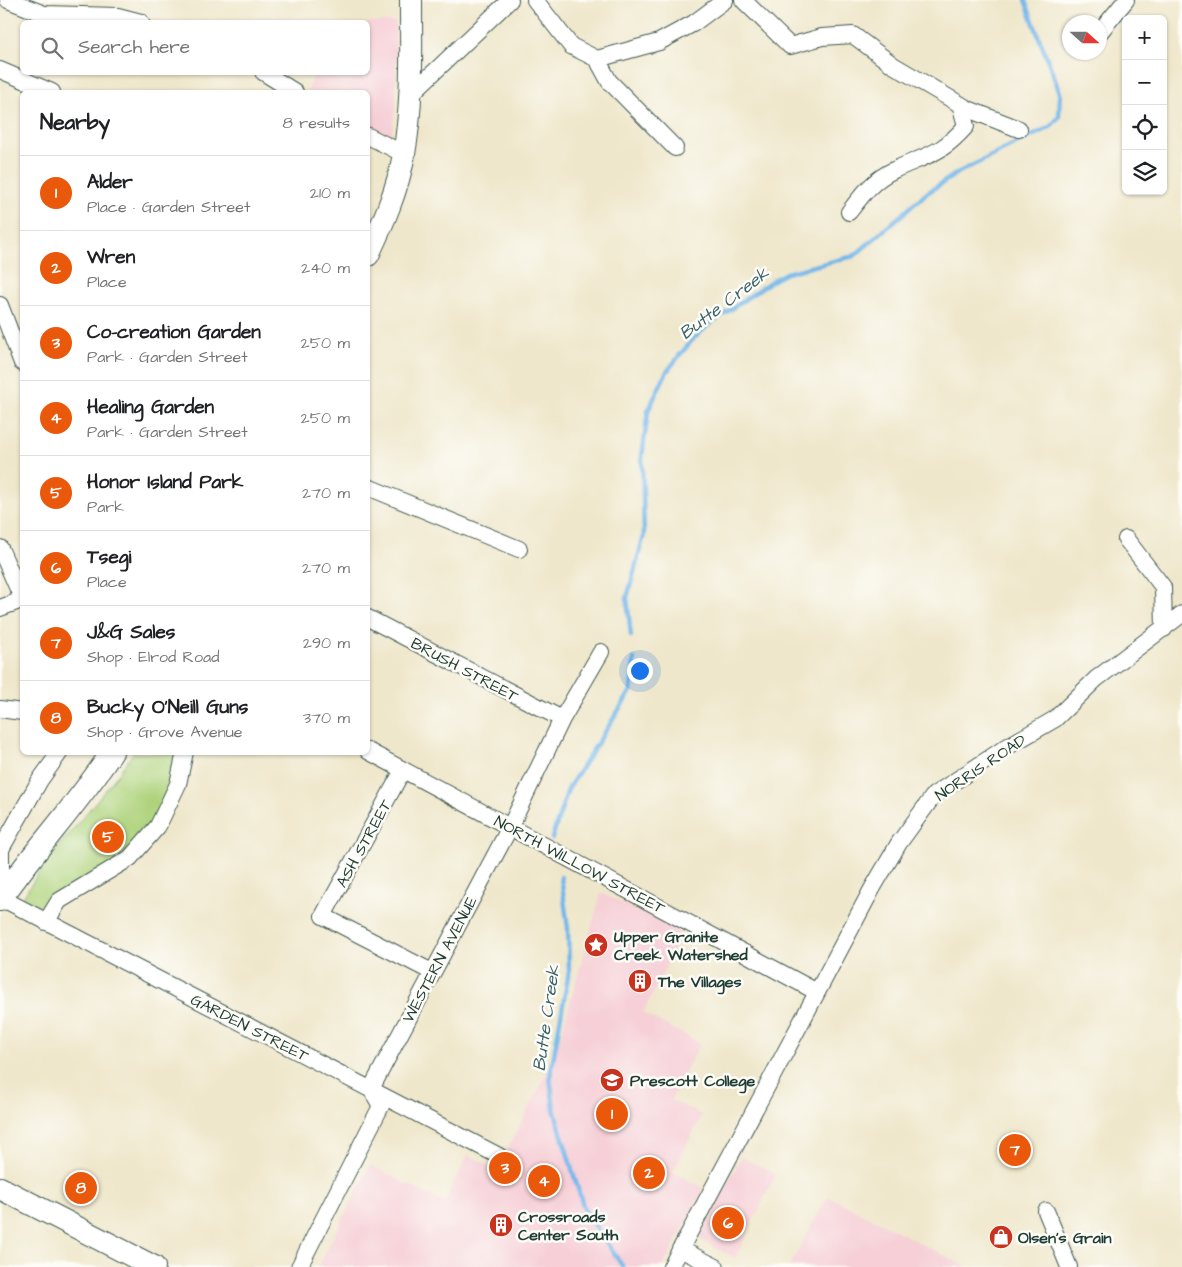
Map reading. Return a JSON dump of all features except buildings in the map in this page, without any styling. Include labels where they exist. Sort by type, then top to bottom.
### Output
[{"type":"main road","points":[[370,251],[383,223],[404,154],[410,94],[411,0]]},
{"type":"main road","points":[[1,899],[34,853],[92,782],[110,755]]},
{"type":"main road","points":[[0,1188],[154,1267]]},
{"type":"street","points":[[8,0],[44,14],[118,16],[133,20]]},
{"type":"street","points":[[410,94],[510,0]]},
{"type":"street","points":[[535,0],[571,46],[597,59],[609,81],[675,148]]},
{"type":"street","points":[[597,59],[659,42],[694,23],[725,0]]},
{"type":"street","points":[[743,0],[790,46],[822,37],[853,35],[893,65],[960,104],[1019,129]]},
{"type":"street","points":[[1107,23],[1126,0]]},
{"type":"street","points":[[0,70],[47,90]]},
{"type":"street","points":[[269,75],[292,90]]},
{"type":"street","points":[[849,212],[868,187],[892,170],[922,159],[951,143],[966,126],[960,104]]},
{"type":"street","points":[[370,137],[404,154]]},
{"type":"street","points":[[0,305],[20,358]]},
{"type":"street","points":[[370,488],[519,548]]},
{"type":"street","points":[[1126,539],[1163,588],[1164,629]]},
{"type":"street","points":[[0,548],[20,594]]},
{"type":"street","points":[[0,608],[20,600]]},
{"type":"street","name":"NORRIS ROAD","points":[[671,1267],[817,992],[899,843],[934,795],[1005,748],[1055,719],[1096,679],[1182,614]]},
{"type":"street","name":"BRUSH STREET","points":[[370,619],[562,719]]},
{"type":"street","name":"WESTERN AVENUE","points":[[372,1089],[510,827],[562,719],[601,652]]},
{"type":"street","points":[[0,709],[20,712]]},
{"type":"street","name":"NORTH WILLOW STREET","points":[[370,753],[817,992]]},
{"type":"street","points":[[1,899],[1,849],[40,780],[58,755]]},
{"type":"street","points":[[46,922],[59,901],[130,858],[158,826],[178,784],[184,755]]},
{"type":"street","name":"ASH STREET","points":[[403,770],[323,916],[432,972]]},
{"type":"street","name":"GARDEN STREET","points":[[1,899],[499,1156]]},
{"type":"street","points":[[299,1267],[382,1106],[372,1089]]},
{"type":"street","points":[[1046,1212],[1069,1267]]},
{"type":"street","points":[[680,1248],[716,1267]]},
{"type":"shaded area","points":[[370,22],[396,22],[396,103],[391,138],[370,131],[370,90],[308,90],[314,75],[370,75]]},
{"type":"shaded area","name":"Prescott College","points":[[601,893],[683,933],[643,1013],[700,1043],[671,1100],[702,1115],[673,1172],[704,1188],[663,1267],[318,1267],[370,1165],[444,1203],[468,1155],[497,1169],[554,1060]]},
{"type":"shaded area","points":[[741,1157],[776,1174],[735,1258],[699,1239]]},
{"type":"shaded area","points":[[828,1196],[967,1267],[789,1267]]},
{"type":"green space","points":[[132,755],[185,755],[178,784],[130,858],[59,901],[46,922],[18,907],[57,848]]},
{"type":"waterway","name":"Butte Creek","points":[[631,636],[627,598],[644,535],[642,457],[648,411],[666,373],[694,338],[711,323],[773,280],[786,273],[854,256],[927,193],[959,172],[1050,127],[1059,117],[1060,93],[1025,0]]},
{"type":"waterway","name":"Butte Creek","points":[[552,838],[568,789],[631,691],[634,659]]},
{"type":"waterway","name":"Butte Creek","points":[[561,877],[568,928],[569,971],[550,1077],[554,1109],[584,1209],[623,1267]]},
{"type":"place","name":"Honor Island Park","points":[[108,837]]},
{"type":"place","name":"Upper Granite Creek Watershed","points":[[596,945]]},
{"type":"place","name":"The Villages","points":[[640,981]]},
{"type":"place","name":"Prescott College","points":[[612,1080]]},
{"type":"place","name":"Alder","points":[[612,1114]]},
{"type":"place","name":"J&G Sales","points":[[1015,1150]]},
{"type":"place","name":"Co-creation Garden","points":[[505,1168]]},
{"type":"place","name":"Wren","points":[[649,1173]]},
{"type":"place","name":"Healing Garden","points":[[544,1181]]},
{"type":"place","name":"Bucky O'Neill Guns","points":[[81,1188]]},
{"type":"place","name":"Tsegi","points":[[728,1223]]},
{"type":"place","name":"Crossroads Center South","points":[[501,1225]]},
{"type":"place","name":"Olsen's Grain","points":[[1001,1237]]}]
